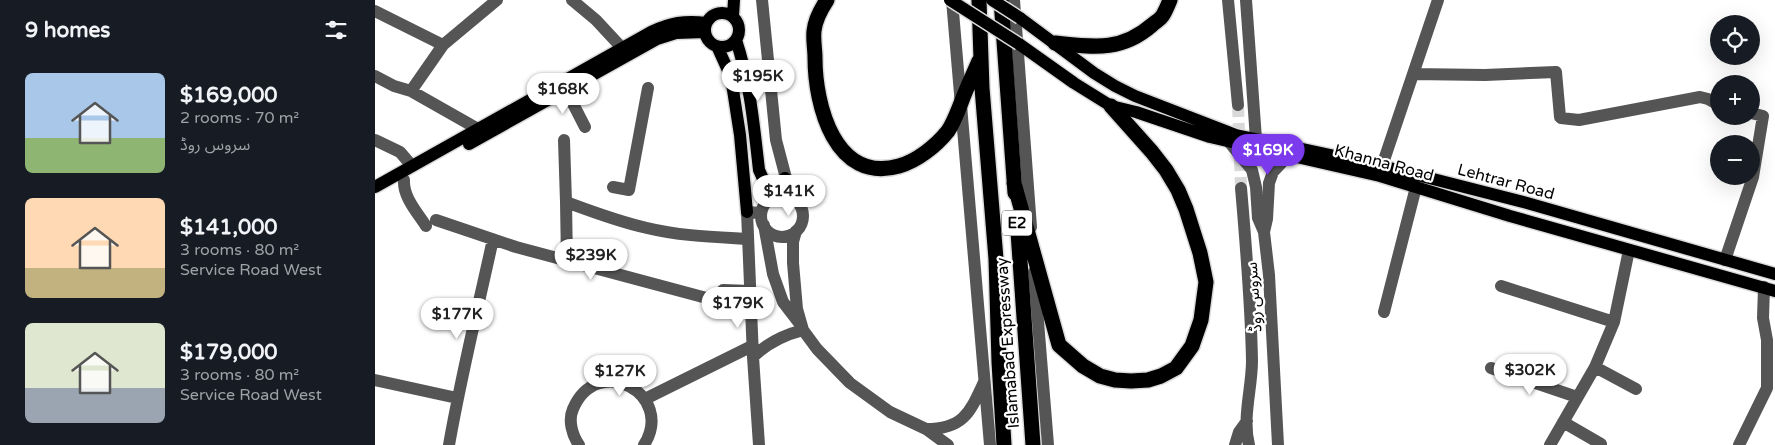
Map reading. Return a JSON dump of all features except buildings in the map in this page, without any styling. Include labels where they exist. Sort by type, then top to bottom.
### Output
[{"type":"highway","points":[[827,0],[813,31],[816,83],[821,110],[835,140],[844,152],[861,164],[892,168],[906,164],[918,157],[948,131],[955,119],[981,56]]},
{"type":"highway","name":"Islamabad Expressway","points":[[979,0],[981,56],[996,259],[1004,445]]},
{"type":"highway","name":"Islamabad Expressway","points":[[1001,0],[1033,445]]},
{"type":"highway","points":[[1055,43],[1090,47],[1128,42],[1144,32],[1163,15],[1169,0]]},
{"type":"highway","points":[[1014,183],[1059,345],[1083,366],[1100,376],[1115,380],[1131,382],[1148,380],[1176,368],[1192,346],[1201,320],[1206,282],[1200,253],[1186,208],[1166,170],[1111,106]]},
{"type":"main road","points":[[717,14],[723,0]]},
{"type":"main road","points":[[733,16],[734,0]]},
{"type":"main road","name":"Khanna Road","points":[[951,0],[1111,106],[1230,143],[1380,176],[1629,250],[1769,289]]},
{"type":"main road","name":"Lehtrar Road","points":[[992,0],[1055,43],[1094,73],[1135,96],[1220,129],[1256,139],[1382,166],[1527,203],[1775,274]]},
{"type":"main road","points":[[736,40],[727,46],[717,46],[710,42],[706,28],[712,16],[722,12],[733,16],[736,20],[739,30],[736,40],[751,100],[759,170],[764,181],[770,184],[775,185],[785,178]]},
{"type":"main road","points":[[375,187],[651,32],[670,24],[682,22],[706,28]]},
{"type":"main road","points":[[375,196],[657,39],[676,33],[706,28]]},
{"type":"main road","points":[[717,46],[731,77],[740,135],[747,212]]},
{"type":"street","points":[[411,91],[443,45],[497,0]]},
{"type":"street","points":[[572,0],[596,20],[622,48]]},
{"type":"street","points":[[762,0],[776,140],[791,197],[801,207],[802,213],[802,220],[793,242],[798,329]]},
{"type":"street","points":[[951,0],[990,445]]},
{"type":"street","points":[[1014,0],[1048,445]]},
{"type":"street","points":[[1228,0],[1238,105]]},
{"type":"street","points":[[1246,0],[1256,139]]},
{"type":"street","points":[[1382,166],[1438,0]]},
{"type":"street","points":[[375,11],[443,45]]},
{"type":"street","points":[[1413,74],[1485,75],[1556,72],[1560,117],[1570,120],[1579,120],[1700,97],[1710,100]]},
{"type":"street","points":[[375,76],[395,86],[411,91],[478,129]]},
{"type":"street","points":[[613,186],[629,190],[648,88]]},
{"type":"street","points":[[566,90],[585,127]]},
{"type":"street","points":[[1725,260],[1753,177],[1763,116]]},
{"type":"street","points":[[375,140],[400,152],[413,166]]},
{"type":"street","points":[[564,140],[567,261]]},
{"type":"street","points":[[1230,143],[1252,170],[1256,187],[1259,218],[1264,232]]},
{"type":"street","name":"سروس روڈ","points":[[1278,445],[1269,275],[1264,232],[1267,218],[1269,183],[1273,172],[1289,155]]},
{"type":"street","points":[[404,180],[404,187],[409,199],[431,223],[714,300],[723,290],[750,291]]},
{"type":"street","points":[[1384,312],[1416,187]]},
{"type":"street","points":[[1241,188],[1251,310],[1252,370],[1247,421],[1249,445]]},
{"type":"street","points":[[791,197],[779,195],[772,197],[763,206],[762,219],[773,274],[783,302],[798,329],[850,383],[891,412],[926,429],[948,445]]},
{"type":"street","points":[[566,202],[611,219],[649,229],[691,235],[747,239]]},
{"type":"street","points":[[759,445],[756,350],[750,291],[747,212],[762,219],[767,230],[778,236],[791,234],[796,231]]},
{"type":"street","points":[[449,445],[457,398],[470,348],[493,239]]},
{"type":"street","points":[[1550,445],[1595,367],[1614,322],[1629,250]]},
{"type":"street","points":[[1501,286],[1614,322]]},
{"type":"street","points":[[1739,445],[1771,391],[1767,340],[1763,318],[1769,289]]},
{"type":"street","points":[[645,399],[756,350],[798,329]]},
{"type":"street","points":[[1595,367],[1636,389]]},
{"type":"street","points":[[1491,368],[1577,397]]},
{"type":"street","points":[[375,380],[457,398]]},
{"type":"street","points":[[926,429],[940,429],[965,418],[985,381]]},
{"type":"street","points":[[579,445],[571,429],[571,413],[577,399],[589,387],[603,382],[619,382],[634,388],[645,399],[651,414],[651,430],[644,445]]},
{"type":"street","points":[[1235,445],[1239,432],[1247,421]]},
{"type":"street","points":[[1563,422],[1601,444]]},
{"type":"tunnel","points":[[1238,105],[1241,188]]}]
